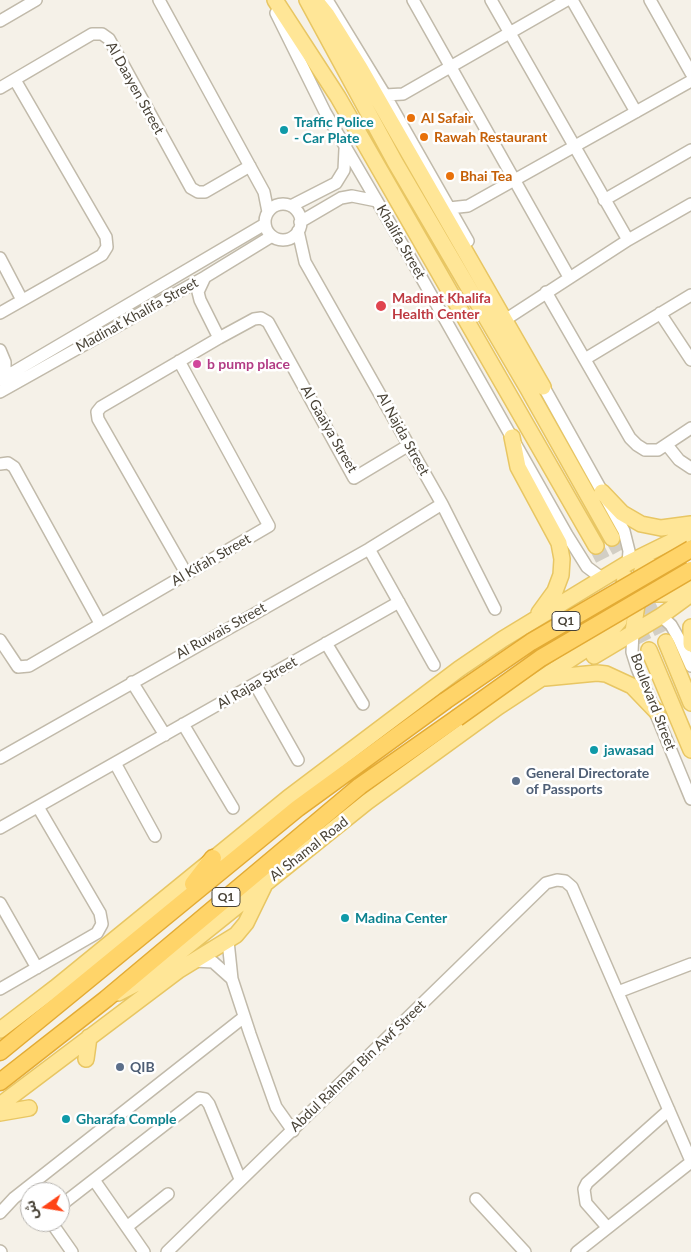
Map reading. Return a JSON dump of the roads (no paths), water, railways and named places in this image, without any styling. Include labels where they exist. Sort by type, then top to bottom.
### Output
[{"type":"highway","name":"Q1","points":[[0,1052],[298,808],[445,701],[539,637],[691,549]]},
{"type":"highway","name":"Al Shamal Road","points":[[0,1082],[106,999],[360,786],[542,658],[606,618],[691,570]]},
{"type":"highway","points":[[97,973],[116,950],[193,884],[213,858]]},
{"type":"main road","name":"Khalifa Street","points":[[275,0],[338,97],[596,546]]},
{"type":"main road","points":[[308,0],[395,162],[523,380],[612,538]]},
{"type":"main road","points":[[315,0],[327,15],[360,68],[543,387]]},
{"type":"main road","points":[[512,437],[518,467],[559,543],[562,559],[561,575],[555,592],[533,621]]},
{"type":"main road","points":[[602,492],[622,513],[641,524],[661,528],[691,524]]},
{"type":"main road","points":[[0,1030],[55,988],[213,858],[420,698],[503,639],[628,563],[691,532]]},
{"type":"main road","points":[[691,540],[651,567],[646,580],[649,588],[661,595],[669,594],[691,584]]},
{"type":"main road","points":[[633,632],[630,597],[652,551]]},
{"type":"main road","name":"Al Shamal Road","points":[[0,1105],[179,970],[228,941],[246,923],[266,883],[367,802],[539,679],[606,636],[619,621],[630,597],[628,563]]},
{"type":"main road","points":[[603,579],[661,616]]},
{"type":"main road","points":[[581,592],[603,592],[676,604]]},
{"type":"main road","points":[[581,592],[601,608],[606,622],[606,636]]},
{"type":"main road","points":[[560,676],[661,616],[691,594]]},
{"type":"main road","points":[[691,627],[691,644]]},
{"type":"main road","points":[[666,642],[691,703]]},
{"type":"main road","name":"Boulevard Street","points":[[649,650],[691,750]]},
{"type":"main road","points":[[539,679],[597,673],[620,679],[641,694],[657,712]]},
{"type":"main road","points":[[106,999],[149,977],[266,883]]},
{"type":"main road","points":[[133,986],[152,983],[179,970]]},
{"type":"main road","points":[[86,1059],[89,1037]]},
{"type":"main road","points":[[0,1113],[29,1108]]},
{"type":"street","points":[[0,21],[36,0]]},
{"type":"street","points":[[159,0],[264,192],[267,218],[272,236],[284,240],[292,237],[299,226],[341,198],[352,196],[377,201]]},
{"type":"street","name":"Khalifa Street","points":[[270,0],[325,112],[579,556],[590,571],[603,579]]},
{"type":"street","points":[[326,0],[385,95],[511,316],[543,387],[624,531],[629,551],[628,563]]},
{"type":"street","points":[[413,0],[569,277]]},
{"type":"street","points":[[491,0],[628,240]]},
{"type":"street","points":[[385,95],[403,94],[567,0]]},
{"type":"street","points":[[572,0],[636,112]]},
{"type":"street","points":[[650,0],[691,73]]},
{"type":"street","name":"Al Daayen Street","points":[[0,88],[92,34],[102,34],[109,39],[191,188],[198,192],[204,192],[250,166]]},
{"type":"street","points":[[0,313],[102,255],[107,247],[106,237],[15,80]]},
{"type":"street","points":[[449,208],[468,206],[691,81]]},
{"type":"street","points":[[394,112],[403,94]]},
{"type":"street","points":[[267,218],[272,208],[286,205],[336,183],[344,170],[345,147]]},
{"type":"street","points":[[604,200],[691,150]]},
{"type":"street","points":[[264,192],[297,211],[299,226]]},
{"type":"street","points":[[511,316],[628,240],[691,204]]},
{"type":"street","points":[[459,225],[462,215],[468,206]]},
{"type":"street","name":"Madinat Khalifa Street","points":[[2,378],[267,218]]},
{"type":"street","name":"Al Najda Street","points":[[299,226],[305,262]]},
{"type":"street","name":"Madinat Khalifa Street","points":[[0,392],[205,277],[272,236]]},
{"type":"street","name":"Al Najda Street","points":[[284,240],[305,262],[442,504],[495,609]]},
{"type":"street","points":[[0,258],[22,300]]},
{"type":"street","points":[[205,277],[200,284],[200,300],[219,338]]},
{"type":"street","points":[[176,293],[184,292],[200,300]]},
{"type":"street","points":[[546,292],[630,438],[640,448],[649,451],[658,450],[691,428]]},
{"type":"street","points":[[585,359],[691,295]]},
{"type":"street","points":[[660,313],[691,360]]},
{"type":"street","name":"Al Gaaiya Street","points":[[186,573],[98,419],[97,412],[101,407],[219,338],[254,319],[261,318],[268,322],[354,478],[409,445]]},
{"type":"street","points":[[2,352],[20,363],[29,363]]},
{"type":"street","points":[[2,352],[2,378]]},
{"type":"street","name":"Al Kifah Street","points":[[0,640],[18,667],[29,666],[269,526],[179,361]]},
{"type":"street","points":[[667,445],[679,460],[691,468]]},
{"type":"street","points":[[0,464],[8,463],[14,467],[100,624]]},
{"type":"street","name":"Al Ruwais Street","points":[[0,758],[368,549],[442,504]]},
{"type":"street","points":[[368,549],[434,665]]},
{"type":"street","name":"Al Rajaa Street","points":[[0,828],[399,602]]},
{"type":"street","points":[[661,616],[671,625],[691,666]]},
{"type":"street","name":"Boulevard Street","points":[[633,632],[634,658],[691,799]]},
{"type":"street","points":[[326,643],[363,704]]},
{"type":"street","points":[[132,682],[165,735]]},
{"type":"street","points":[[255,684],[298,760]]},
{"type":"street","points":[[183,724],[233,808]]},
{"type":"street","points":[[115,763],[155,836]]},
{"type":"street","points":[[0,989],[97,933],[102,924],[100,913],[38,807]]},
{"type":"street","name":"Abdul Rahman Bin Awf Street","points":[[167,1252],[240,1179],[550,881],[565,881],[572,887],[618,992]]},
{"type":"street","points":[[0,903],[37,968]]},
{"type":"street","points":[[228,941],[232,979],[244,1017],[276,1107],[293,1130]]},
{"type":"street","points":[[195,960],[213,962],[232,979]]},
{"type":"street","points":[[577,1252],[691,1161],[618,992],[691,964]]},
{"type":"street","points":[[0,1213],[14,1198],[244,1017]]},
{"type":"street","points":[[70,1198],[199,1098],[205,1099],[209,1104],[240,1179]]},
{"type":"street","points":[[607,1227],[586,1203],[584,1189],[587,1183],[669,1110]]},
{"type":"street","points":[[94,1180],[128,1226],[144,1252]]},
{"type":"street","points":[[128,1226],[168,1194]]},
{"type":"street","points":[[476,1199],[525,1252]]},
{"type":"street","points":[[58,1232],[72,1252]]},
{"type":"tunnel","points":[[612,538],[640,588],[666,642]]},
{"type":"tunnel","points":[[596,546],[649,650]]},
{"type":"place","name":"Al Safair","points":[[411,118]]},
{"type":"place","name":"Traffic Police - Car Plate","points":[[284,130]]},
{"type":"place","name":"Rawah Restaurant","points":[[424,137]]},
{"type":"place","name":"Bhai Tea","points":[[450,176]]},
{"type":"place","name":"Madinat Khalifa Health Center","points":[[381,306]]},
{"type":"place","name":"b pump place","points":[[197,364]]},
{"type":"place","name":"jawasad","points":[[594,750]]},
{"type":"place","name":"General Directorate of Passports","points":[[516,781]]},
{"type":"place","name":"Madina Center","points":[[345,918]]},
{"type":"place","name":"QIB","points":[[120,1067]]},
{"type":"place","name":"Gharafa Comple","points":[[66,1119]]}]
